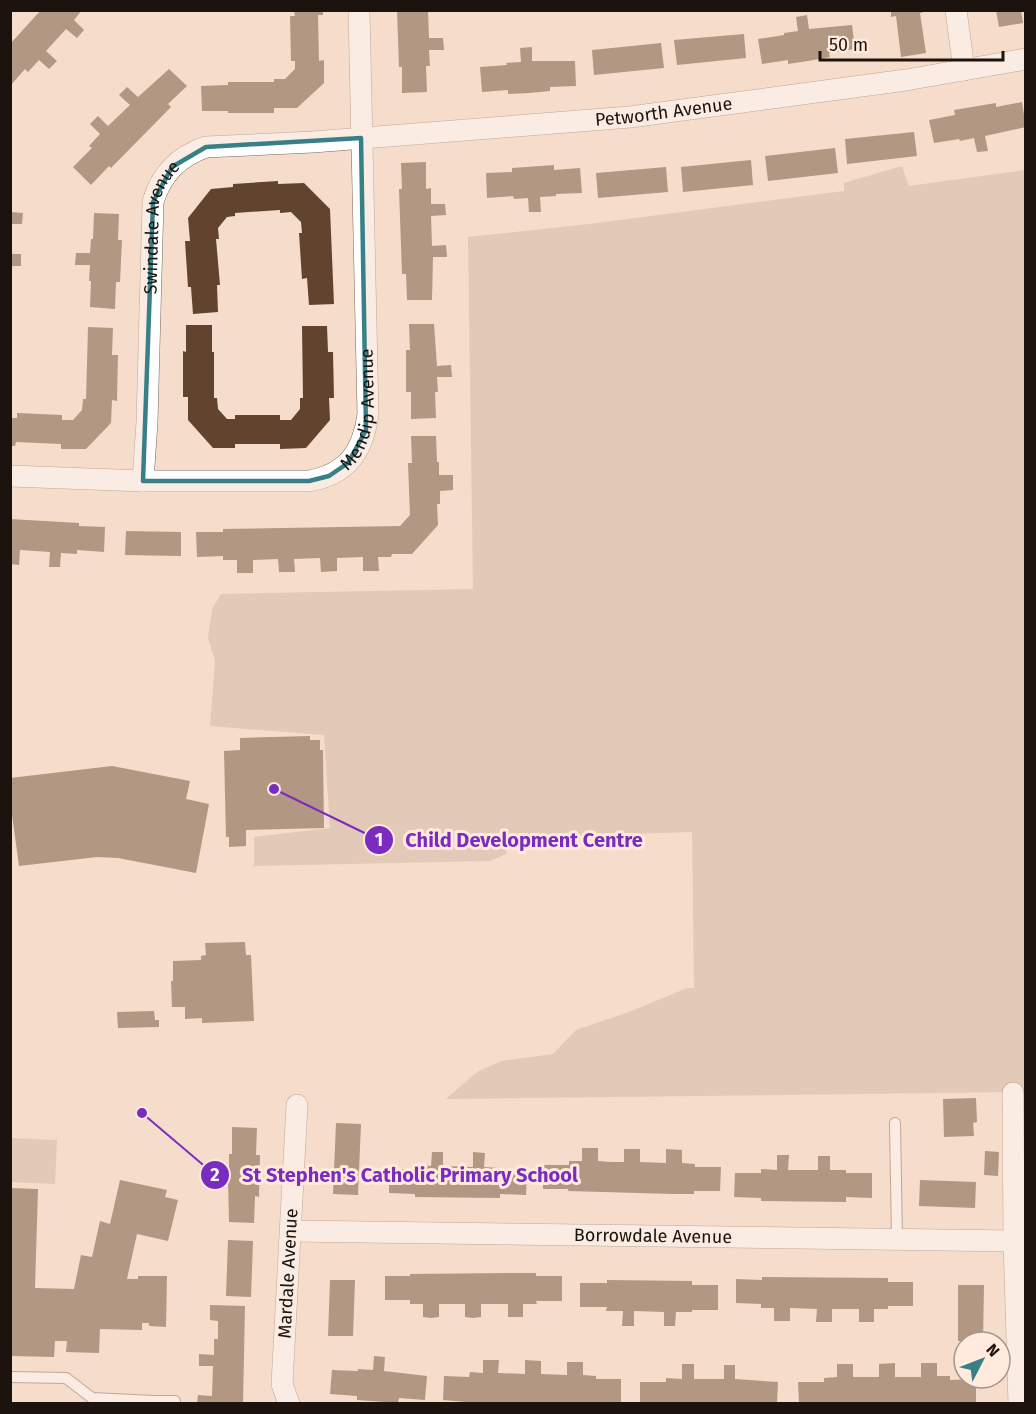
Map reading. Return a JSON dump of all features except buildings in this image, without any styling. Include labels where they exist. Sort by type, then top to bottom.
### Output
[{"type":"street","name":"Mendip Avenue","points":[[10,476],[143,481],[309,481],[329,476],[348,463],[356,454],[362,443],[368,414],[359,10]]},
{"type":"street","points":[[956,10],[964,70]]},
{"type":"street","name":"Petworth Avenue","points":[[361,138],[630,117],[906,80],[1026,59]]},
{"type":"street","name":"Swindale Avenue","points":[[143,481],[147,422],[153,202],[162,179],[181,159],[206,147],[361,138]]},
{"type":"street","points":[[1013,1093],[1014,1241],[1020,1404]]},
{"type":"street","name":"Mardale Avenue","points":[[289,1404],[282,1384],[297,1106]]},
{"type":"street","name":"Borrowdale Avenue","points":[[291,1231],[1014,1241]]},
{"type":"lane","points":[[895,1123],[897,1240]]},
{"type":"lane","points":[[10,1377],[66,1378],[92,1401],[174,1401]]},
{"type":"highlighted area","points":[[361,138],[366,430],[348,463],[329,476],[309,481],[143,481],[153,202],[172,167],[206,147]]},
{"type":"shaded area","points":[[902,166],[909,186],[1025,170],[1025,1092],[446,1099],[477,1072],[501,1061],[553,1054],[576,1030],[629,1012],[687,988],[694,988],[692,832],[507,838],[506,854],[490,861],[254,866],[254,837],[330,828],[324,735],[210,726],[215,661],[208,638],[212,609],[221,594],[473,589],[468,237],[844,191],[844,183]]},
{"type":"shaded area","points":[[11,1138],[57,1140],[55,1184],[11,1182]]},
{"type":"place","name":"Child Development Centre","points":[[274,789]]},
{"type":"place","name":"St Stephen's Catholic Primary School","points":[[142,1113]]}]
